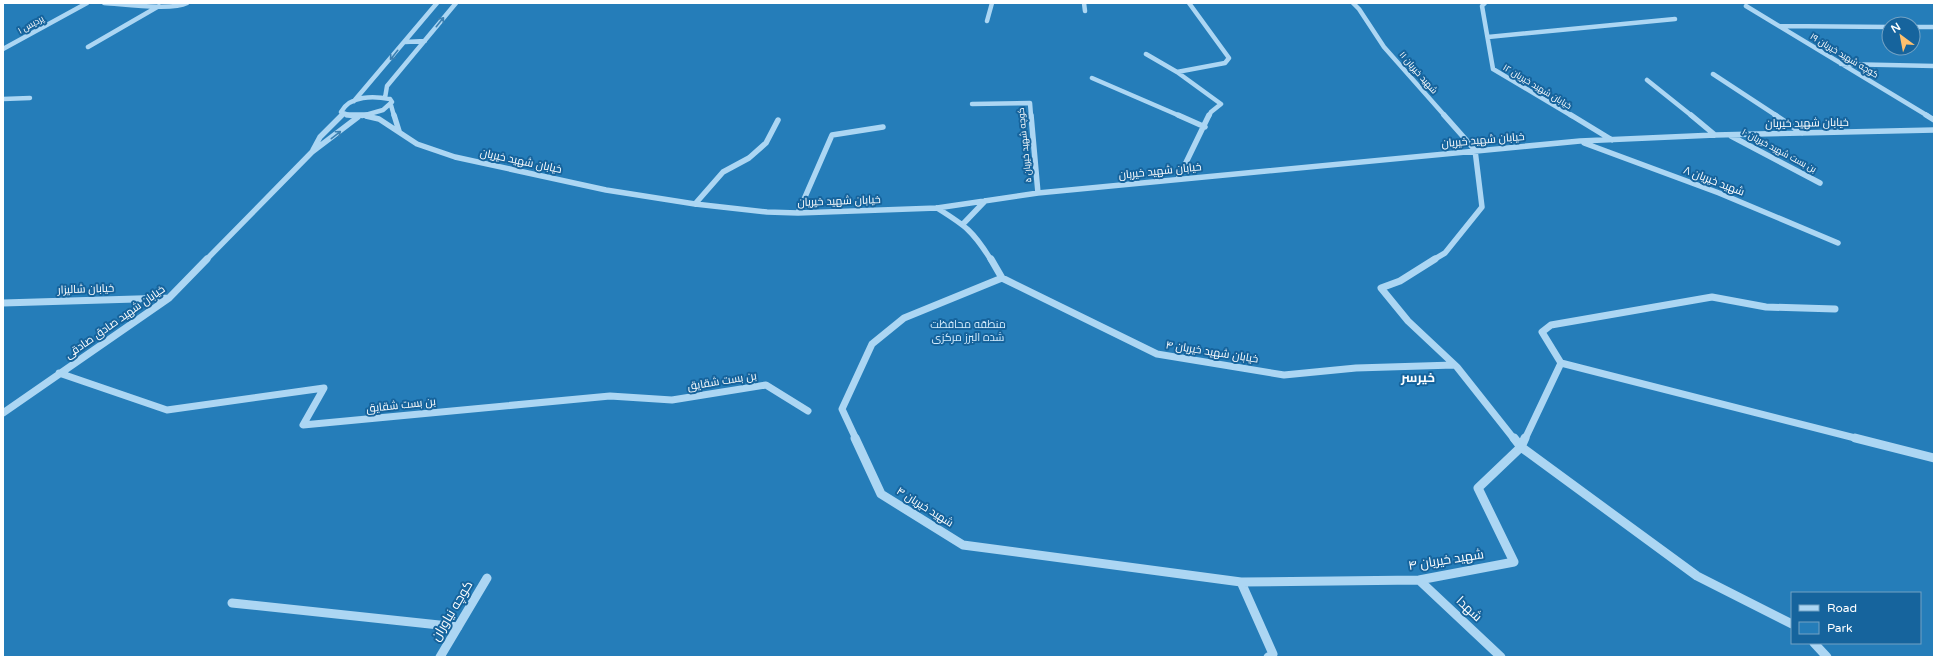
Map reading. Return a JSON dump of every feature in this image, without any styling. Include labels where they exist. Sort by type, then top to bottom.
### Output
[{"type":"street","name":"پردیس ۱","points":[[3,49],[87,3]]},
{"type":"street","points":[[104,3],[159,6],[184,5],[186,3]]},
{"type":"street","points":[[354,101],[367,88],[437,3]]},
{"type":"street","points":[[385,98],[387,86],[456,3]]},
{"type":"street","points":[[987,21],[992,3]]},
{"type":"street","points":[[1084,3],[1085,11]]},
{"type":"street","points":[[1177,72],[1224,63],[1229,58],[1189,3]]},
{"type":"street","name":"شهید خیریان ۱۱","points":[[1353,3],[1359,9],[1384,47],[1475,150]]},
{"type":"street","name":"خیابان شهید خیریان ۱۲","points":[[1484,3],[1482,6],[1493,69],[1612,140]]},
{"type":"street","points":[[88,47],[159,6]]},
{"type":"street","name":"کوچه شهید خیریان ۱۹","points":[[1746,6],[1934,120]]},
{"type":"street","points":[[1488,37],[1675,19]]},
{"type":"street","points":[[1779,26],[1881,27]]},
{"type":"street","points":[[1921,27],[1934,27]]},
{"type":"street","points":[[405,42],[425,41]]},
{"type":"street","points":[[1146,54],[1177,72],[1222,104],[1211,112],[1205,127],[1178,179]]},
{"type":"street","points":[[1841,64],[1934,66]]},
{"type":"street","points":[[1713,74],[1803,133]]},
{"type":"street","points":[[1092,78],[1205,127]]},
{"type":"street","points":[[1647,80],[1715,135]]},
{"type":"street","points":[[343,114],[341,112],[344,106],[354,101],[367,97],[390,99],[392,102],[390,105],[399,131]]},
{"type":"street","points":[[3,99],[30,98]]},
{"type":"street","name":"کوچه شهید خیریان ۵","points":[[972,104],[1030,102],[1038,193]]},
{"type":"street","points":[[343,114],[358,117],[366,116],[381,112],[390,105]]},
{"type":"street","points":[[312,152],[320,137],[343,114]]},
{"type":"street","name":"خیابان شهید خیریان","points":[[366,116],[379,119],[417,144],[455,156],[606,190],[695,204],[767,212],[798,213],[937,208],[1038,193],[1580,141],[1715,135],[1934,130]]},
{"type":"street","points":[[312,152],[358,117]]},
{"type":"street","points":[[695,204],[724,172],[749,158],[766,143],[778,120]]},
{"type":"street","points":[[798,213],[832,135],[883,127]]},
{"type":"street","name":"بن بست شهید خیریان ۱۰","points":[[1729,135],[1820,183]]},
{"type":"street","name":"شهید خیریان ۸","points":[[1580,141],[1719,193],[1838,243]]},
{"type":"street","points":[[1475,150],[1482,207],[1445,254],[1400,282],[1380,288],[1408,321],[1454,365],[1521,448],[1697,576],[1791,623]]},
{"type":"street","name":"خیابان شهید صادق صادقی","points":[[3,413],[169,298],[312,152]]},
{"type":"street","points":[[963,224],[984,202]]},
{"type":"street","points":[[937,208],[963,224],[977,237],[1002,278]]},
{"type":"street","name":"خیابان شهید خیریان ۴","points":[[1002,278],[1157,354],[1284,375],[1356,368],[1454,365]]},
{"type":"street","name":"شهید خیریان ۴","points":[[1002,278],[904,318],[872,344],[842,409],[881,494],[963,545],[1240,582],[1419,580],[1514,562],[1478,488],[1521,448]]},
{"type":"street","points":[[1835,309],[1766,308],[1712,297],[1550,325],[1542,332],[1561,363],[1934,458]]},
{"type":"street","name":"خیابان شالیزار","points":[[3,303],[169,298]]},
{"type":"street","points":[[1521,448],[1561,363]]},
{"type":"street","name":"بن بست شقایق","points":[[59,373],[167,410],[324,388],[303,425],[610,396],[672,400],[766,385],[808,411]]},
{"type":"street","name":"کوچه نیاوران","points":[[440,657],[487,578]]},
{"type":"street","name":"شهدا","points":[[1419,580],[1501,657]]},
{"type":"street","points":[[1240,582],[1273,654],[1268,657]]},
{"type":"street","points":[[232,603],[458,627]]},
{"type":"street","points":[[1815,644],[1827,657]]},
{"type":"green space","name":"منطقه محافظت شده البرز مرکزی","points":[[3,3],[1934,3],[1934,657],[3,657]]},
{"type":"district","name":"خیرسر","points":[[1418,378]]}]
